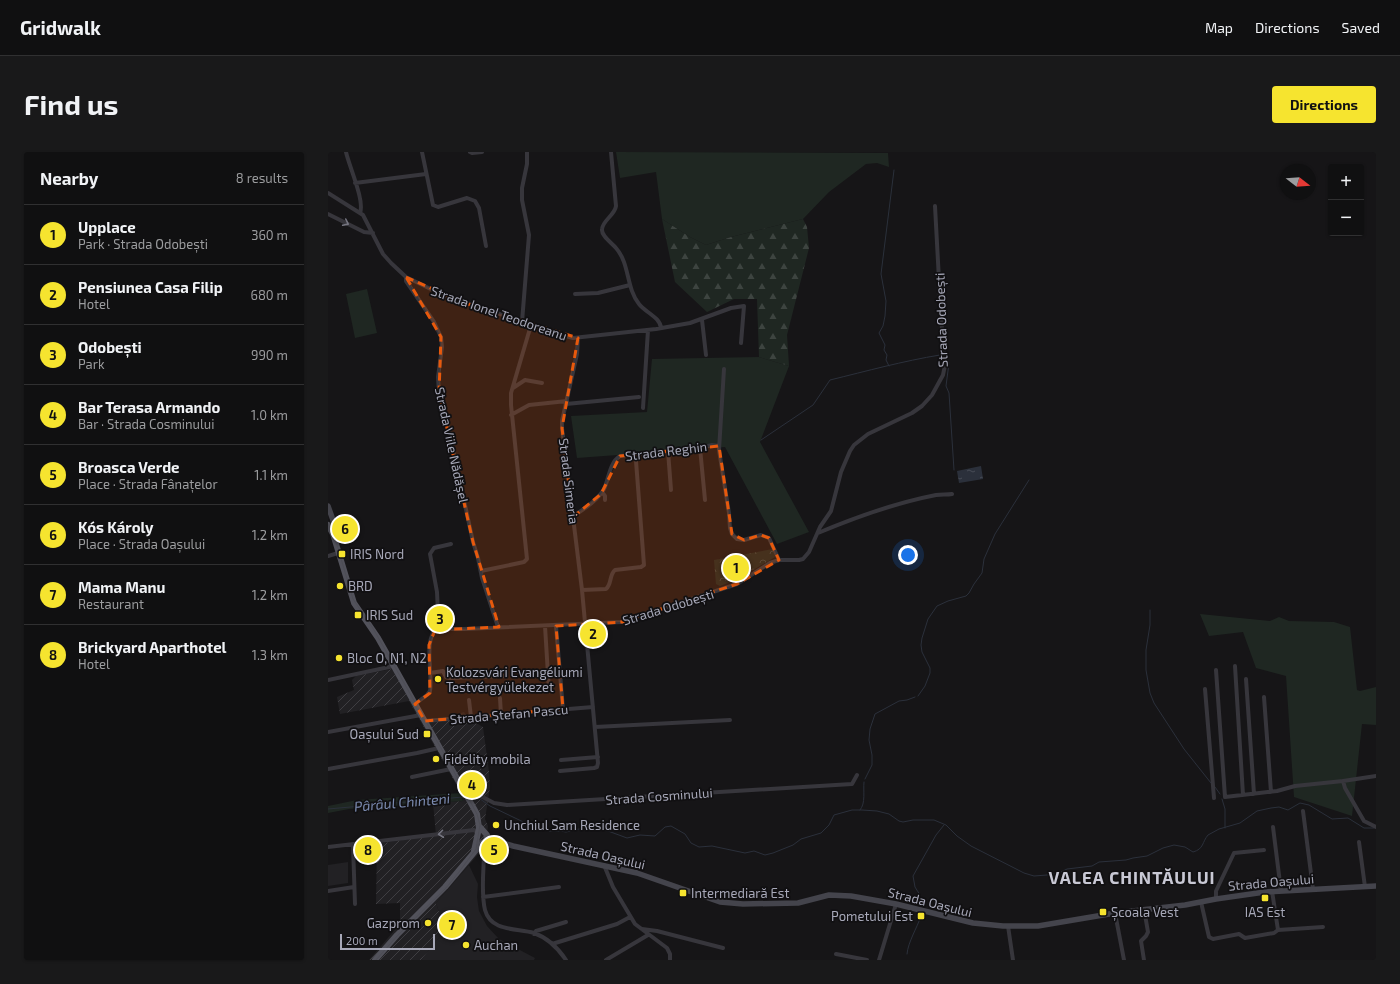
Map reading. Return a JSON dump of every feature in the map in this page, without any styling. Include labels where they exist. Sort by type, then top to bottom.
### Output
[{"type":"main road","points":[[328,506],[336,535],[335,542]]},
{"type":"main road","points":[[332,517],[328,524],[335,542],[352,600],[374,630],[462,787],[478,818],[482,836],[475,850],[446,887],[397,935],[375,960]]},
{"type":"main road","name":"Strada Oașului","points":[[482,836],[517,847],[637,873],[714,901],[731,904],[798,903],[838,895],[872,899],[973,923],[1008,926],[1038,926],[1115,913],[1185,905],[1216,899],[1272,892],[1376,886]]},
{"type":"main road","points":[[475,850],[480,848],[484,851]]},
{"type":"street","points":[[328,193],[360,213],[361,208],[346,152]]},
{"type":"street","points":[[422,152],[434,206],[441,206],[467,198],[472,199],[477,203],[486,246]]},
{"type":"street","points":[[470,152],[472,154],[482,152]]},
{"type":"street","points":[[522,322],[529,235],[522,200],[522,188],[527,164],[527,152]]},
{"type":"street","points":[[611,152],[616,206],[602,230],[604,236],[620,253],[626,265],[630,285],[636,300],[640,306],[659,322],[661,328]]},
{"type":"street","points":[[355,184],[426,174]]},
{"type":"street","name":"Strada Odobești","points":[[435,630],[585,625],[622,622],[737,584],[770,563],[779,560],[803,559],[809,552],[831,511],[841,472],[850,451],[868,434],[912,413],[922,406],[932,395],[943,375],[945,365],[935,206]]},
{"type":"street","name":"Strada Viile Nădășel","points":[[360,213],[365,217],[383,254],[390,263],[406,277],[406,281],[434,322],[441,337],[442,347],[438,378],[439,393],[448,426],[470,531],[498,627]]},
{"type":"street","points":[[328,214],[364,232],[373,233]]},
{"type":"street","name":"Strada Ionel Teodoreanu","points":[[406,277],[443,295],[573,338],[648,330],[690,323],[702,320],[731,308],[744,306],[741,343]]},
{"type":"street","points":[[575,294],[598,293],[630,285]]},
{"type":"street","points":[[702,320],[706,355]]},
{"type":"street","points":[[481,571],[524,562],[527,560],[511,415],[511,399],[531,325]]},
{"type":"street","points":[[643,408],[648,330]]},
{"type":"street","name":"Strada Simeria","points":[[578,338],[577,354],[562,428],[582,590],[598,758]]},
{"type":"street","points":[[724,369],[719,446],[732,534],[737,539],[744,540],[761,535],[769,538],[779,560]]},
{"type":"street","points":[[513,388],[525,380],[542,383]]},
{"type":"street","points":[[511,415],[529,405],[639,397]]},
{"type":"street","name":"Strada Reghin","points":[[573,516],[592,502],[602,492],[612,467],[617,458],[622,455],[634,456],[640,454],[700,448],[712,445],[719,446]]},
{"type":"street","points":[[700,448],[705,500]]},
{"type":"street","points":[[668,451],[671,490]]},
{"type":"street","points":[[582,590],[606,589],[609,587],[610,576],[615,570],[640,567],[644,564],[636,461],[634,456]]},
{"type":"street","points":[[602,492],[605,496],[605,500]]},
{"type":"street","points":[[818,533],[845,521],[893,505],[938,494],[952,494]]},
{"type":"street","points":[[415,704],[430,693],[431,688],[429,645],[432,634],[435,630],[438,613],[437,592],[430,554],[434,548],[451,544]]},
{"type":"street","points":[[328,556],[338,554]]},
{"type":"street","points":[[545,626],[549,691]]},
{"type":"street","points":[[556,626],[563,709]]},
{"type":"street","points":[[328,680],[394,666]]},
{"type":"street","points":[[1235,666],[1243,795]]},
{"type":"street","points":[[1216,670],[1225,797],[1271,792],[1295,786],[1343,782],[1376,776]]},
{"type":"street","points":[[430,673],[443,671],[448,678],[504,676]]},
{"type":"street","points":[[1246,679],[1254,794]]},
{"type":"street","points":[[1205,689],[1214,798]]},
{"type":"street","points":[[1264,697],[1271,792]]},
{"type":"street","points":[[500,698],[501,715]]},
{"type":"street","points":[[469,700],[472,717]]},
{"type":"street","name":"Strada Ștefan Pascu","points":[[328,732],[423,718],[472,717],[593,707]]},
{"type":"street","points":[[595,727],[730,720]]},
{"type":"street","points":[[328,770],[439,748]]},
{"type":"street","points":[[560,771],[594,768],[598,765],[598,758],[561,760]]},
{"type":"street","points":[[412,778],[451,769]]},
{"type":"street","name":"Strada Cosminului","points":[[462,787],[494,802],[507,805],[852,784],[857,775]]},
{"type":"street","points":[[1343,782],[1364,821],[1375,827]]},
{"type":"street","points":[[1303,811],[1313,889]]},
{"type":"street","points":[[1273,827],[1282,891]]},
{"type":"street","points":[[328,847],[475,830],[482,836],[484,851],[483,897],[487,915],[497,925],[510,930],[534,934],[552,944],[566,960]]},
{"type":"street","points":[[1359,842],[1365,887]]},
{"type":"street","points":[[353,845],[355,904]]},
{"type":"street","points":[[1216,899],[1216,891],[1234,853],[1264,850]]},
{"type":"street","points":[[604,865],[613,888],[635,924],[667,948],[670,954],[670,960]]},
{"type":"street","points":[[328,891],[354,887]]},
{"type":"street","points":[[483,897],[559,887]]},
{"type":"street","points":[[1272,892],[1278,930]]},
{"type":"street","points":[[1201,902],[1208,934],[1211,938],[1239,934],[1245,938],[1274,933],[1278,930],[1322,927]]},
{"type":"street","points":[[879,960],[896,904]]},
{"type":"street","points":[[1144,910],[1148,932],[1141,941],[1144,960]]},
{"type":"street","points":[[1115,913],[1124,960]]},
{"type":"street","points":[[552,944],[617,924],[630,916]]},
{"type":"street","points":[[534,934],[539,930],[566,922]]},
{"type":"street","points":[[1008,926],[1014,960]]},
{"type":"street","points":[[640,929],[723,948]]},
{"type":"street","points":[[606,960],[648,935]]},
{"type":"street","points":[[836,954],[867,960]]},
{"type":"highlighted area","points":[[406,277],[462,302],[578,338],[562,428],[573,517],[601,494],[620,456],[719,446],[732,534],[744,540],[761,535],[769,538],[779,560],[737,584],[622,622],[556,626],[563,709],[425,721],[415,704],[430,693],[429,645],[435,630],[499,627],[473,542],[439,393],[441,337]]},
{"type":"shaded area","points":[[392,669],[428,723],[464,712],[469,721],[483,727],[489,772],[490,787],[485,819],[488,826],[486,841],[480,852],[436,903],[445,930],[421,960],[369,960],[399,925],[400,921],[400,903],[376,904],[377,844],[436,835],[433,803],[463,801],[461,793],[409,701],[340,714],[337,697],[354,690],[352,680],[356,676]]},
{"type":"shaded area","points":[[348,862],[348,883],[328,886],[328,865]]},
{"type":"shaded area","points":[[469,865],[478,884],[477,897],[479,911],[487,926],[499,939],[535,958],[534,960],[421,960],[445,930],[436,903]]},
{"type":"green space","points":[[616,152],[888,153],[889,167],[877,163],[866,164],[829,192],[803,219],[731,237],[706,245],[690,237],[662,219],[656,172],[620,178]]},
{"type":"green space","points":[[662,219],[690,237],[706,245],[731,237],[803,219],[807,227],[809,248],[787,335],[789,366],[759,357],[757,299],[734,299],[707,312],[675,282]]},
{"type":"green space","points":[[367,289],[377,333],[355,338],[346,294]]},
{"type":"green space","points":[[759,357],[789,366],[760,442],[809,532],[777,544],[725,447],[577,458],[571,416],[647,412],[652,359]]},
{"type":"green space","points":[[773,549],[775,557],[736,580],[720,586],[716,584],[714,560]]},
{"type":"green space","points":[[1200,614],[1270,621],[1279,617],[1289,621],[1334,622],[1350,627],[1357,690],[1360,691],[1376,687],[1376,725],[1362,724],[1352,816],[1294,797],[1286,676],[1256,668],[1243,632],[1209,636]]},
{"type":"green space","points":[[461,793],[463,801],[349,809],[328,813],[328,806],[357,800]]},
{"type":"water","points":[[981,466],[983,479],[959,483],[957,471]]},
{"type":"waterway","points":[[889,366],[886,360],[887,355],[884,350],[885,345],[879,333],[883,326],[885,316],[886,301],[881,274],[894,170]]},
{"type":"waterway","points":[[761,440],[813,405],[830,380],[899,363],[940,355]]},
{"type":"waterway","points":[[945,355],[949,363],[946,386],[949,393],[954,470]]},
{"type":"waterway","points":[[918,696],[925,686],[930,673],[930,668],[922,652],[921,645],[928,619],[937,606],[966,596],[969,593],[982,573],[984,559],[995,534],[1029,480]]},
{"type":"waterway","points":[[1150,610],[1150,625],[1146,650],[1146,670],[1150,693],[1154,703],[1184,749],[1211,783]]},
{"type":"waterway","points":[[865,779],[872,765],[869,740],[870,729],[875,714],[899,701],[915,697]]},
{"type":"waterway","points":[[860,810],[864,800],[864,782]]},
{"type":"waterway","points":[[1215,787],[1220,794]]},
{"type":"waterway","name":"Pârâul Chinteni","points":[[471,795],[476,796],[490,806],[538,829],[566,832],[592,828],[608,831],[627,838],[640,835],[655,836],[665,827],[671,826],[685,834],[691,843],[699,847],[712,846],[745,853],[754,851],[765,855],[793,845],[801,839],[821,833],[829,825],[834,815],[852,810],[877,811],[889,814],[903,822],[913,820],[934,820],[946,825],[957,836],[971,846],[1024,873],[1034,876],[1059,873],[1067,869],[1092,866],[1099,862],[1126,860],[1147,856],[1163,848],[1174,845],[1185,847],[1193,852],[1197,851],[1208,835],[1219,829],[1240,823],[1257,811],[1279,807],[1288,810],[1300,803],[1309,805],[1332,819],[1348,818],[1364,828],[1374,828]]},
{"type":"waterway","name":"Pârâul Chinteni","points":[[328,809],[463,797]]},
{"type":"waterway","points":[[1222,799],[1225,809],[1225,828]]},
{"type":"waterway","points":[[920,895],[915,887],[913,876],[936,835],[944,825]]},
{"type":"waterway","points":[[907,954],[921,916]]},
{"type":"tram line","points":[[328,524],[334,535],[353,599],[374,630],[446,757],[477,814],[480,825],[476,849],[459,872],[446,888],[398,935],[376,960]]},
{"type":"place","name":"Kós Károly","points":[[345,529]]},
{"type":"place","name":"IRIS Nord","points":[[342,554]]},
{"type":"place","name":"Upplace","points":[[736,568]]},
{"type":"place","name":"BRD","points":[[340,586]]},
{"type":"place","name":"IRIS Sud","points":[[358,615]]},
{"type":"place","name":"Odobești","points":[[440,619]]},
{"type":"place","name":"Pensiunea Casa Filip","points":[[593,634]]},
{"type":"place","name":"Bloc O, N1, N2","points":[[339,658]]},
{"type":"place","name":"Kolozsvári Evangéliumi Testvérgyülekezet","points":[[438,679]]},
{"type":"place","name":"Oașului Sud","points":[[427,734]]},
{"type":"place","name":"Fidelity mobila","points":[[436,759]]},
{"type":"place","name":"Bar Terasa Armando","points":[[472,785]]},
{"type":"place","name":"Unchiul Sam Residence","points":[[496,825]]},
{"type":"place","name":"Brickyard Aparthotel","points":[[368,850]]},
{"type":"place","name":"Broasca Verde","points":[[494,850]]},
{"type":"place","name":"Intermediară Est","points":[[683,893]]},
{"type":"place","name":"IAS Est","points":[[1265,898]]},
{"type":"place","name":"Școala Vest","points":[[1103,912]]},
{"type":"place","name":"Pometului Est","points":[[921,916]]},
{"type":"place","name":"Gazprom","points":[[428,923]]},
{"type":"place","name":"Mama Manu","points":[[452,925]]},
{"type":"place","name":"Auchan","points":[[466,945]]},
{"type":"district","name":"VALEA CHINTĂULUI","points":[[1132,877]]}]
